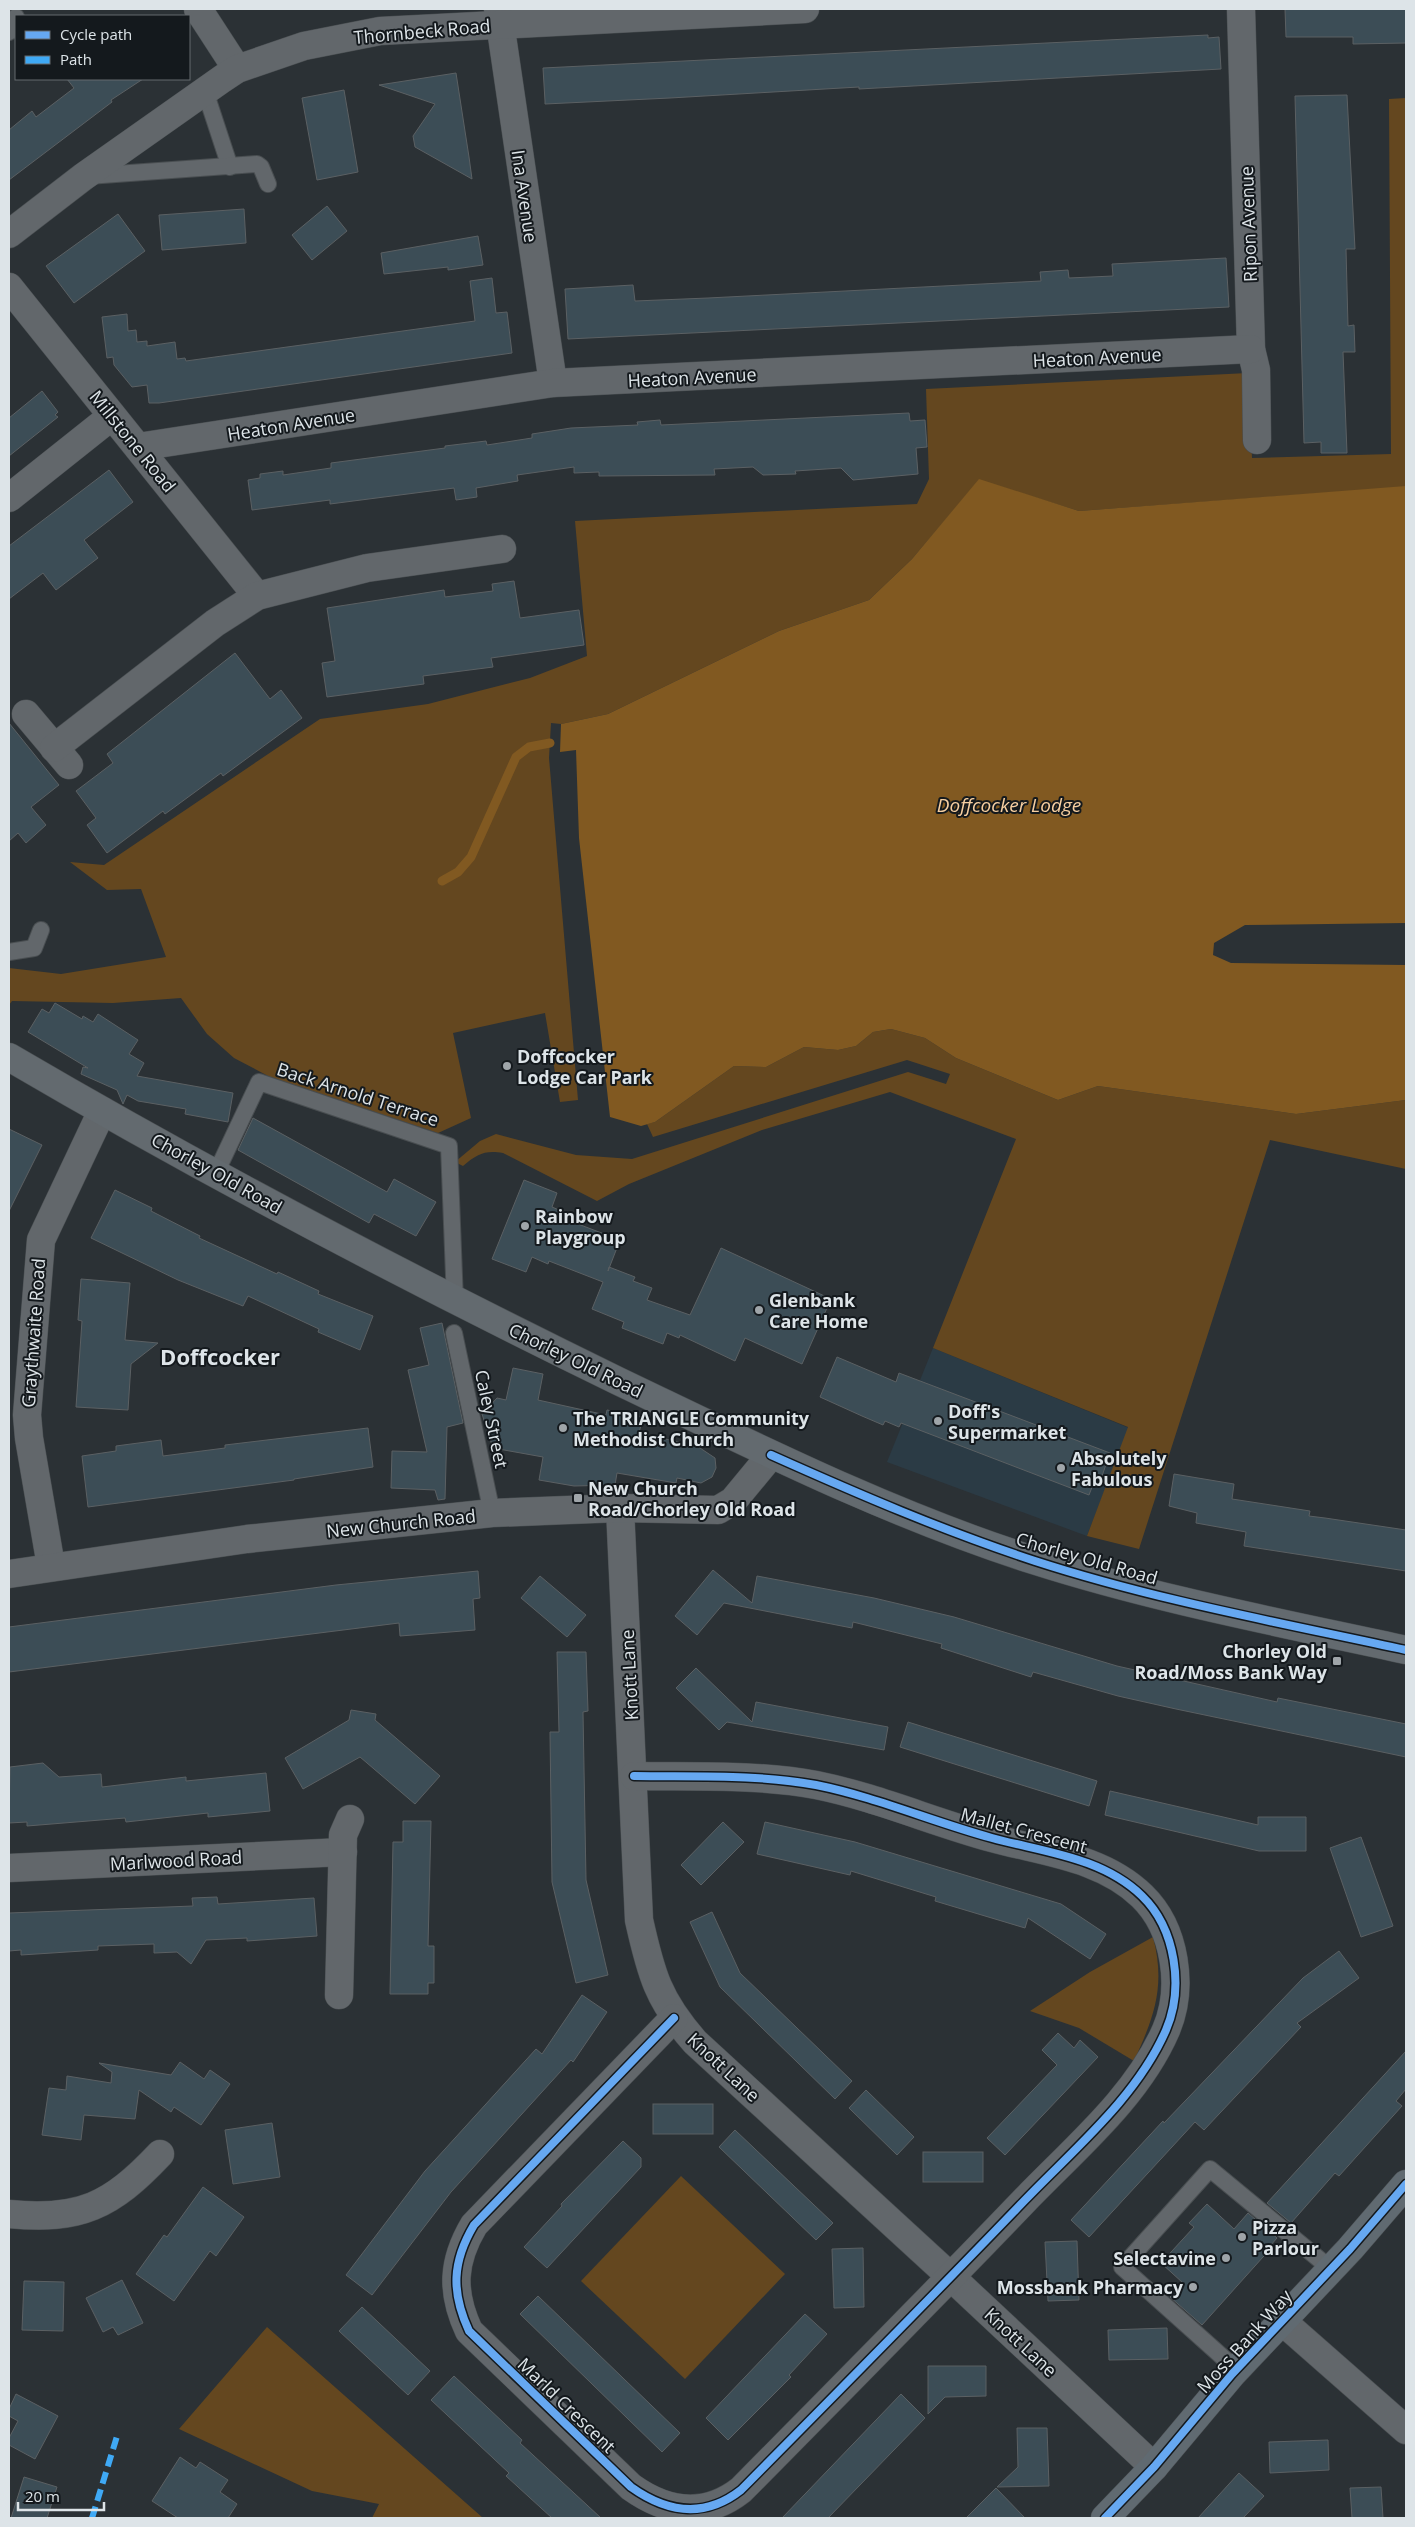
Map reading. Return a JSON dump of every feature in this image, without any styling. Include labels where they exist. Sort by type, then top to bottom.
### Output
[{"type":"highway","name":"Moss Bank Way","points":[[1104,2518],[1154,2467],[1237,2370],[1331,2270],[1406,2184]]},
{"type":"main road","name":"Chorley Old Road","points":[[9,1056],[102,1111],[455,1302],[771,1455],[881,1505],[1036,1561],[1169,1597],[1406,1650]]},
{"type":"street","points":[[198,9],[238,69]]},
{"type":"street","name":"Thornbeck Road","points":[[9,234],[83,177],[238,69],[304,46],[358,34],[499,17],[805,9]]},
{"type":"street","name":"Ripon Avenue","points":[[1241,9],[1251,349],[1256,370],[1257,440]]},
{"type":"street","name":"Ina Avenue","points":[[499,17],[553,384]]},
{"type":"street","name":"Millstone Road","points":[[9,287],[257,596]]},
{"type":"street","name":"Heaton Avenue","points":[[138,448],[553,384],[1251,349]]},
{"type":"street","points":[[9,498],[112,416]]},
{"type":"street","points":[[26,714],[61,756],[216,623],[257,596],[358,570],[467,566],[502,549]]},
{"type":"street","name":"Graythwaite Road","points":[[51,1566],[29,1438],[27,1415],[38,1256],[46,1226],[102,1111]]},
{"type":"street","name":"New Church Road","points":[[9,1574],[51,1566],[247,1539],[492,1513],[620,1508],[718,1510],[733,1501],[771,1455]]},
{"type":"street","name":"Knott Lane","points":[[620,1508],[634,1776],[639,1920],[654,1981],[674,2018],[695,2042],[1154,2467]]},
{"type":"street","name":"Mallet Crescent","points":[[634,1776],[770,1779],[846,1791],[971,1832],[1090,1863],[1119,1878],[1144,1897],[1156,1916],[1173,1956],[1176,1979],[1167,2027],[1159,2045],[1133,2087],[951,2277]]},
{"type":"street","points":[[340,1995],[342,1852],[343,1835],[350,1820]]},
{"type":"street","name":"Marlwood Road","points":[[9,1868],[342,1852]]},
{"type":"street","name":"Marld Crescent","points":[[674,2018],[474,2225],[459,2253],[455,2274],[462,2316],[469,2331],[631,2487],[662,2505],[676,2508],[695,2509],[729,2500],[951,2277]]},
{"type":"street","points":[[9,2214],[51,2216],[79,2212],[106,2201],[129,2172],[160,2154]]},
{"type":"street","points":[[1282,2322],[1406,2430]]},
{"type":"lane","points":[[9,32],[15,18]]},
{"type":"lane","points":[[205,91],[230,167]]},
{"type":"lane","points":[[83,177],[257,164],[261,167],[268,184]]},
{"type":"lane","points":[[9,952],[34,948],[41,930]]},
{"type":"lane","name":"Back Arnold Terrace","points":[[216,1173],[258,1082],[449,1146],[455,1302]]},
{"type":"lane","name":"Caley Street","points":[[454,1333],[492,1513]]},
{"type":"lane","points":[[1237,2370],[1122,2267],[1210,2170],[1331,2270]]},
{"type":"shaded area","points":[[1406,98],[1406,487],[1079,511],[979,480],[912,559],[869,600],[779,631],[608,714],[561,724],[551,723],[549,758],[578,1100],[560,1102],[545,1013],[453,1033],[471,1118],[438,1133],[270,1077],[234,1058],[207,1034],[181,998],[113,1003],[12,1001],[9,1005],[9,968],[61,974],[166,957],[141,889],[107,890],[70,862],[104,865],[320,719],[428,704],[530,678],[587,656],[575,521],[917,504],[929,479],[926,389],[1248,373],[1252,458],[1391,454],[1389,99]]},
{"type":"shaded area","points":[[891,1029],[925,1038],[956,1058],[1058,1100],[1098,1086],[1296,1114],[1406,1100],[1406,1169],[1270,1140],[1139,1549],[1087,1536],[1128,1427],[933,1348],[1016,1139],[890,1092],[762,1130],[629,1184],[597,1201],[503,1153],[491,1152],[482,1154],[463,1166],[455,1162],[480,1141],[496,1134],[576,1155],[632,1159],[908,1072],[946,1084],[950,1074],[907,1060],[653,1137],[647,1124],[655,1122],[734,1066],[766,1067],[804,1047],[838,1050],[856,1046],[873,1032]]},
{"type":"shaded area","points":[[933,1348],[1129,1428],[1087,1536],[887,1462]]},
{"type":"shaded area","points":[[1153,1937],[1158,1971],[1156,2001],[1147,2030],[1134,2061],[1079,2028],[1030,2011],[1090,1972]]},
{"type":"shaded area","points":[[681,2176],[785,2274],[685,2379],[581,2281]]},
{"type":"shaded area","points":[[267,2327],[483,2518],[372,2518],[379,2504],[312,2491],[179,2429]]},
{"type":"water","name":"Doffcocker Lodge","points":[[979,479],[1079,511],[1406,486],[1406,923],[1245,925],[1214,943],[1213,955],[1231,963],[1406,965],[1406,1100],[1296,1114],[1098,1086],[1058,1100],[956,1058],[925,1038],[891,1029],[873,1032],[856,1046],[838,1050],[804,1047],[766,1067],[734,1066],[655,1122],[641,1126],[610,1117],[579,838],[576,750],[560,752],[561,724],[608,714],[779,631],[869,600],[912,559]]},
{"type":"building","points":[[1285,9],[1406,9],[1406,43],[1353,44],[1353,37],[1286,37]]},
{"type":"building","points":[[1208,35],[1208,38],[1219,37],[1221,69],[545,104],[543,68]]},
{"type":"building","points":[[456,73],[472,179],[415,147],[413,136],[435,104],[379,85]]},
{"type":"building","points":[[68,80],[141,80],[111,100],[112,102],[9,180],[9,130],[32,111],[36,117],[74,88]]},
{"type":"building","points":[[344,90],[358,172],[317,180],[302,98]]},
{"type":"building","points":[[1347,95],[1355,249],[1346,249],[1348,326],[1354,325],[1355,352],[1343,352],[1347,453],[1321,453],[1321,442],[1304,443],[1295,96]]},
{"type":"building","points":[[327,206],[347,231],[312,260],[292,235]]},
{"type":"building","points":[[244,209],[246,243],[162,250],[159,215]]},
{"type":"building","points":[[118,214],[145,251],[74,303],[46,266]]},
{"type":"building","points":[[478,236],[483,265],[448,270],[448,267],[384,274],[381,253]]},
{"type":"building","points":[[1226,258],[1229,307],[568,339],[565,289],[633,285],[635,301],[708,298],[1041,281],[1040,272],[1068,270],[1069,278],[1113,276],[1112,264]]},
{"type":"building","points":[[492,278],[496,313],[507,312],[512,353],[159,403],[149,403],[147,385],[132,387],[114,365],[113,357],[107,358],[102,317],[127,314],[128,331],[136,330],[137,342],[147,341],[147,346],[175,342],[177,359],[185,358],[186,361],[475,321],[470,281]]},
{"type":"building","points":[[42,391],[58,412],[55,415],[58,417],[9,456],[9,418]]},
{"type":"building","points":[[909,413],[910,421],[925,420],[927,447],[916,448],[918,474],[853,480],[841,468],[795,471],[796,474],[763,475],[753,467],[714,469],[715,475],[599,476],[599,472],[574,473],[574,467],[517,475],[518,481],[476,488],[477,497],[456,500],[454,488],[330,504],[330,500],[252,510],[248,480],[260,478],[260,474],[283,471],[283,475],[331,468],[331,463],[445,448],[445,446],[486,441],[487,445],[532,438],[532,434],[571,428],[638,425],[637,422],[660,420],[661,425]]},
{"type":"building","points":[[109,470],[133,502],[84,540],[98,558],[56,590],[43,573],[9,599],[9,546]]},
{"type":"building","points":[[514,581],[520,618],[579,610],[584,645],[491,658],[493,667],[423,676],[424,684],[327,697],[322,663],[335,661],[327,608],[444,590],[445,597],[493,591],[492,584]]},
{"type":"building","points":[[235,653],[270,699],[281,690],[302,718],[223,776],[221,773],[165,814],[163,811],[107,853],[87,825],[96,818],[76,791],[113,763],[107,754]]},
{"type":"building","points":[[9,723],[59,785],[31,807],[46,825],[26,843],[18,833],[9,841]]},
{"type":"building","points":[[55,1003],[82,1019],[83,1016],[93,1022],[98,1014],[138,1040],[129,1054],[144,1063],[137,1076],[233,1093],[228,1122],[185,1114],[186,1109],[138,1101],[127,1095],[123,1104],[117,1090],[81,1074],[83,1067],[88,1068],[28,1032],[42,1009],[49,1013]]},
{"type":"building","points":[[253,1118],[387,1192],[394,1179],[436,1202],[416,1236],[374,1214],[369,1223],[238,1150]]},
{"type":"building","points":[[9,1129],[42,1145],[9,1211]]},
{"type":"building","points":[[524,1180],[557,1193],[552,1207],[580,1219],[578,1224],[620,1240],[609,1267],[635,1277],[633,1281],[652,1288],[647,1300],[690,1315],[721,1248],[831,1299],[802,1364],[745,1338],[735,1361],[680,1335],[679,1338],[667,1333],[663,1344],[622,1328],[624,1322],[592,1309],[603,1282],[549,1261],[548,1264],[532,1257],[526,1272],[492,1259]]},
{"type":"building","points":[[115,1190],[152,1208],[151,1211],[200,1236],[199,1238],[319,1291],[318,1294],[373,1316],[360,1350],[318,1332],[319,1329],[248,1296],[243,1306],[178,1280],[91,1238]]},
{"type":"building","points":[[81,1279],[130,1283],[125,1340],[158,1343],[131,1364],[128,1410],[76,1407],[82,1321],[78,1320]]},
{"type":"building","points":[[442,1323],[463,1423],[447,1427],[445,1499],[438,1500],[435,1490],[391,1488],[392,1451],[427,1452],[408,1370],[429,1365],[420,1328]]},
{"type":"building","points":[[837,1357],[896,1382],[899,1373],[1110,1453],[1102,1476],[1097,1474],[1089,1495],[901,1423],[899,1427],[885,1421],[883,1425],[862,1416],[820,1397]]},
{"type":"building","name":"The TRIANGLE Community Methodist Church","points":[[513,1368],[543,1374],[538,1400],[606,1415],[607,1410],[643,1417],[639,1433],[697,1446],[715,1458],[716,1468],[712,1477],[701,1483],[677,1478],[676,1483],[617,1473],[615,1485],[574,1486],[539,1480],[543,1457],[493,1448],[482,1414],[497,1398],[506,1400]]},
{"type":"building","points":[[368,1428],[373,1467],[294,1480],[88,1507],[82,1456],[116,1451],[116,1446],[161,1440],[163,1456],[225,1448],[225,1445]]},
{"type":"building","points":[[1174,1474],[1234,1484],[1232,1499],[1310,1511],[1309,1516],[1406,1530],[1406,1571],[1244,1546],[1246,1532],[1196,1523],[1197,1513],[1169,1506]]},
{"type":"building","points":[[713,1570],[752,1603],[757,1576],[874,1598],[954,1617],[1117,1666],[1277,1702],[1278,1698],[1406,1724],[1406,1757],[1118,1696],[1033,1672],[1031,1677],[941,1648],[942,1644],[853,1622],[852,1628],[724,1603],[697,1635],[675,1616]]},
{"type":"building","points":[[478,1571],[480,1598],[473,1599],[475,1630],[400,1636],[399,1623],[9,1672],[9,1627],[336,1585]]},
{"type":"building","points":[[540,1576],[586,1615],[567,1637],[521,1598]]},
{"type":"building","points":[[557,1652],[586,1652],[588,1711],[583,1712],[586,1880],[608,1975],[576,1983],[552,1882],[550,1732],[559,1732]]},
{"type":"building","points":[[696,1668],[752,1722],[756,1702],[888,1727],[884,1750],[727,1722],[719,1730],[676,1688]]},
{"type":"building","points":[[351,1710],[376,1714],[375,1720],[440,1776],[415,1804],[360,1757],[303,1789],[285,1758],[349,1720]]},
{"type":"building","points":[[908,1722],[1097,1781],[1089,1806],[900,1747]]},
{"type":"building","points":[[43,1763],[59,1777],[101,1774],[102,1787],[186,1777],[186,1781],[266,1773],[270,1811],[208,1817],[208,1813],[126,1822],[125,1818],[27,1826],[27,1822],[9,1823],[10,1767]]},
{"type":"building","points":[[1110,1791],[1258,1825],[1258,1817],[1306,1817],[1306,1851],[1259,1851],[1105,1815]]},
{"type":"building","points":[[403,1821],[431,1821],[428,1946],[434,1946],[434,1983],[428,1983],[428,1994],[390,1994],[393,1842],[403,1842]]},
{"type":"building","points":[[723,1822],[744,1842],[701,1885],[681,1865]]},
{"type":"building","points":[[765,1822],[855,1842],[1061,1904],[1106,1934],[1090,1959],[1028,1918],[1025,1928],[935,1901],[936,1897],[851,1871],[850,1875],[757,1854]]},
{"type":"building","points":[[1361,1837],[1393,1926],[1361,1937],[1330,1848]]},
{"type":"building","points":[[217,1897],[218,1904],[314,1898],[317,1936],[247,1941],[247,1938],[206,1940],[191,1964],[177,1952],[154,1953],[154,1944],[98,1946],[98,1950],[21,1955],[21,1950],[9,1951],[9,1913],[193,1906],[192,1898]]},
{"type":"building","points":[[712,1912],[740,1973],[852,2081],[835,2099],[720,1987],[690,1922]]},
{"type":"building","points":[[1339,1951],[1359,1978],[1297,2023],[1301,2027],[1204,2130],[1195,2122],[1089,2237],[1071,2220],[1163,2121],[1164,2123],[1303,1978]]},
{"type":"building","points":[[582,1995],[607,2012],[573,2062],[571,2060],[451,2192],[372,2295],[346,2275],[425,2171],[536,2049],[542,2054]]},
{"type":"building","points":[[1058,2033],[1074,2048],[1080,2040],[1098,2057],[1005,2155],[987,2138],[1057,2065],[1042,2050]]},
{"type":"building","points":[[1406,2051],[1406,2089],[1396,2101],[1402,2106],[1339,2176],[1335,2173],[1291,2223],[1267,2203]]},
{"type":"building","points":[[180,2062],[204,2079],[210,2070],[230,2084],[201,2125],[174,2107],[171,2112],[139,2090],[135,2119],[84,2115],[81,2140],[42,2135],[49,2088],[66,2090],[67,2076],[111,2083],[112,2072],[99,2063],[171,2075]]},
{"type":"building","points":[[866,2090],[914,2137],[897,2155],[849,2108]]},
{"type":"building","points":[[653,2104],[713,2104],[713,2134],[653,2134]]},
{"type":"building","points":[[272,2123],[280,2177],[233,2184],[225,2130]]},
{"type":"building","points":[[735,2130],[833,2223],[816,2240],[719,2147]]},
{"type":"building","points":[[623,2141],[641,2158],[641,2167],[547,2268],[524,2247],[562,2206],[561,2204]]},
{"type":"building","points":[[923,2152],[983,2152],[983,2182],[923,2182]]},
{"type":"building","points":[[203,2187],[244,2217],[216,2256],[210,2251],[174,2301],[136,2274],[164,2235],[167,2237]]},
{"type":"building","points":[[1207,2204],[1234,2229],[1248,2213],[1277,2238],[1270,2246],[1272,2247],[1202,2325],[1170,2297],[1183,2283],[1161,2263],[1194,2227],[1189,2223]]},
{"type":"building","points":[[1077,2241],[1079,2300],[1048,2301],[1045,2242]]},
{"type":"building","points":[[863,2248],[864,2307],[834,2308],[832,2249]]},
{"type":"building","points":[[122,2280],[143,2323],[118,2335],[113,2327],[103,2332],[86,2298]]},
{"type":"building","points":[[24,2281],[64,2282],[63,2331],[22,2330]]},
{"type":"building","points":[[538,2296],[680,2433],[662,2452],[520,2314]]},
{"type":"building","points":[[362,2307],[430,2371],[408,2395],[339,2331]]},
{"type":"building","points":[[805,2314],[827,2334],[789,2375],[791,2377],[728,2440],[706,2418]]},
{"type":"building","points":[[1167,2328],[1168,2359],[1109,2360],[1108,2330]]},
{"type":"building","points":[[928,2366],[986,2366],[986,2396],[945,2397],[928,2414]]},
{"type":"building","points":[[454,2376],[522,2440],[520,2443],[601,2518],[552,2518],[506,2476],[509,2473],[431,2400]]},
{"type":"building","points":[[16,2394],[58,2416],[35,2459],[9,2445],[9,2438],[18,2421],[9,2416],[9,2409]]},
{"type":"building","points":[[901,2394],[925,2418],[828,2518],[782,2518]]},
{"type":"building","points":[[1017,2428],[1047,2428],[1049,2486],[997,2487],[1018,2467]]},
{"type":"building","points":[[1328,2440],[1329,2470],[1270,2473],[1269,2442]]},
{"type":"building","points":[[180,2457],[196,2468],[200,2462],[228,2480],[220,2492],[237,2504],[228,2518],[178,2518],[152,2501]]},
{"type":"building","points":[[1239,2473],[1264,2496],[1243,2518],[1198,2518]]},
{"type":"building","points":[[24,2477],[57,2487],[47,2518],[11,2518]]},
{"type":"building","points":[[1381,2487],[1383,2518],[1352,2518],[1350,2488]]},
{"type":"building","points":[[996,2488],[1025,2518],[966,2518]]},
{"type":"waterway","points":[[442,881],[458,872],[471,857],[516,757],[529,747],[550,743]]},
{"type":"marked path","points":[[92,2518],[118,2433]]},
{"type":"cycle path","points":[[771,1455],[934,1525],[1080,1575],[1219,1610],[1406,1650]]},
{"type":"cycle path","points":[[634,1776],[771,1779],[816,1785],[861,1796],[992,1838],[1051,1852],[1090,1864],[1109,1872],[1142,1896],[1154,1910],[1163,1925],[1174,1960],[1175,1996],[1172,2014],[1154,2054],[1122,2100],[919,2310],[741,2490],[713,2505],[685,2509],[671,2507],[658,2502],[631,2487],[469,2331],[463,2317],[457,2290],[458,2265],[461,2252],[474,2225],[674,2018]]},
{"type":"cycle path","points":[[1105,2518],[1154,2467],[1232,2374],[1350,2249],[1406,2184]]},
{"type":"place","name":"Doffcocker Lodge Car Park","points":[[507,1066]]},
{"type":"place","name":"Rainbow Playgroup","points":[[525,1226]]},
{"type":"place","name":"Glenbank Care Home","points":[[759,1310]]},
{"type":"place","name":"Doff's Supermarket","points":[[938,1421]]},
{"type":"place","name":"The TRIANGLE Community Methodist Church","points":[[563,1428]]},
{"type":"place","name":"Absolutely Fabulous","points":[[1061,1468]]},
{"type":"place","name":"New Church Road/Chorley Old Road","points":[[578,1498]]},
{"type":"place","name":"Chorley Old Road/Moss Bank Way","points":[[1337,1661]]},
{"type":"place","name":"Pizza Parlour","points":[[1242,2237]]},
{"type":"place","name":"Selectavine","points":[[1226,2258]]},
{"type":"place","name":"Mossbank Pharmacy","points":[[1193,2287]]},
{"type":"district","name":"Doffcocker","points":[[220,1356]]}]
